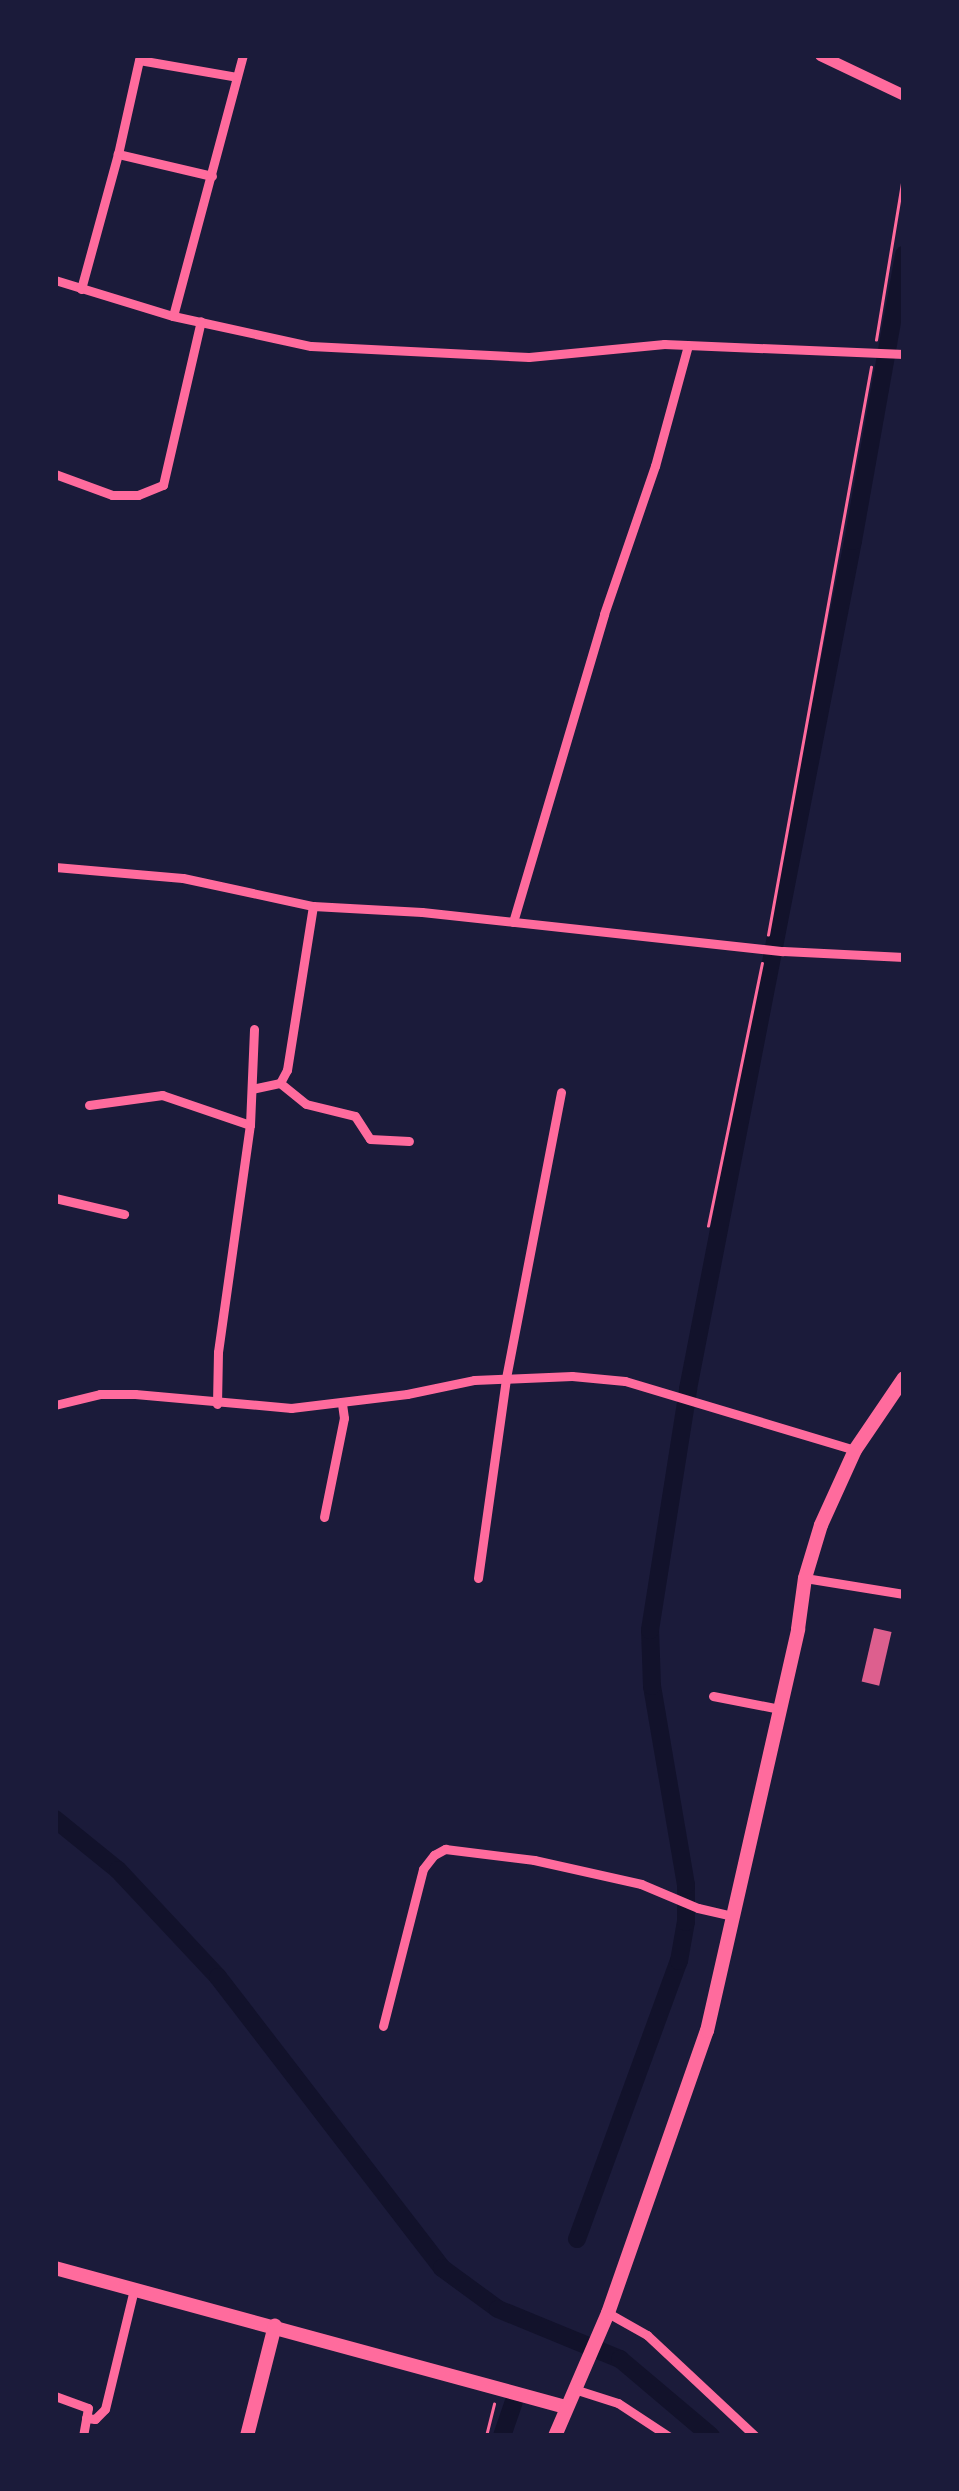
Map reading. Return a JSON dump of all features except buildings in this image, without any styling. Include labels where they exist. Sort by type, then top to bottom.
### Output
[{"type":"main road","points":[[554,2436],[605,2318],[707,2031],[780,1709],[805,1578],[821,1525],[855,1450],[904,1378]]},
{"type":"main road","points":[[55,2268],[276,2325],[566,2408]]},
{"type":"main road","points":[[246,2436],[276,2325]]},
{"type":"street","points":[[173,316],[243,55]]},
{"type":"street","points":[[820,55],[904,94]]},
{"type":"street","points":[[80,288],[118,154],[139,60],[237,77]]},
{"type":"street","points":[[118,154],[212,176]]},
{"type":"street","points":[[55,280],[254,337],[312,346],[529,357],[688,346],[899,353]]},
{"type":"street","points":[[55,474],[112,495],[138,495],[162,485],[201,321]]},
{"type":"street","points":[[513,922],[604,614],[656,466],[688,346]]},
{"type":"street","points":[[55,867],[183,878],[313,906],[422,912],[765,950],[904,957]]},
{"type":"street","points":[[252,1090],[280,1083],[288,1070],[313,906]]},
{"type":"street","points":[[218,1404],[218,1352],[250,1126],[254,1029]]},
{"type":"street","points":[[280,1083],[306,1104],[354,1116],[370,1138],[408,1141]]},
{"type":"street","points":[[478,1578],[506,1378],[561,1092]]},
{"type":"street","points":[[89,1105],[162,1096],[250,1126]]},
{"type":"street","points":[[55,1198],[124,1214]]},
{"type":"street","points":[[55,1405],[100,1394],[291,1408],[342,1404],[474,1380],[590,1378],[625,1381],[855,1450]]},
{"type":"street","points":[[324,1517],[344,1418],[342,1404]]},
{"type":"street","points":[[805,1578],[904,1594]]},
{"type":"street","points":[[713,1696],[780,1709]]},
{"type":"street","points":[[382,2026],[423,1870],[434,1855],[446,1849],[534,1860],[641,1884],[698,1908],[733,1916]]},
{"type":"street","points":[[86,2418],[95,2420],[105,2409],[134,2288]]},
{"type":"street","points":[[605,2318],[647,2335],[756,2436]]},
{"type":"street","points":[[575,2386],[618,2403],[668,2436]]},
{"type":"street","points":[[55,2396],[88,2408],[82,2436]]},
{"type":"path","points":[[708,1226],[765,950],[875,351],[904,170]]},
{"type":"path","points":[[486,2436],[501,2387]]},
{"type":"waterway","points":[[577,2239],[679,1961],[686,1922],[686,1885],[652,1686],[650,1630],[688,1389],[853,541],[904,254]]},
{"type":"waterway","points":[[55,1819],[118,1870],[218,1977],[442,2268],[498,2309],[620,2359],[711,2436]]},
{"type":"waterway","points":[[502,2436],[514,2402]]}]
